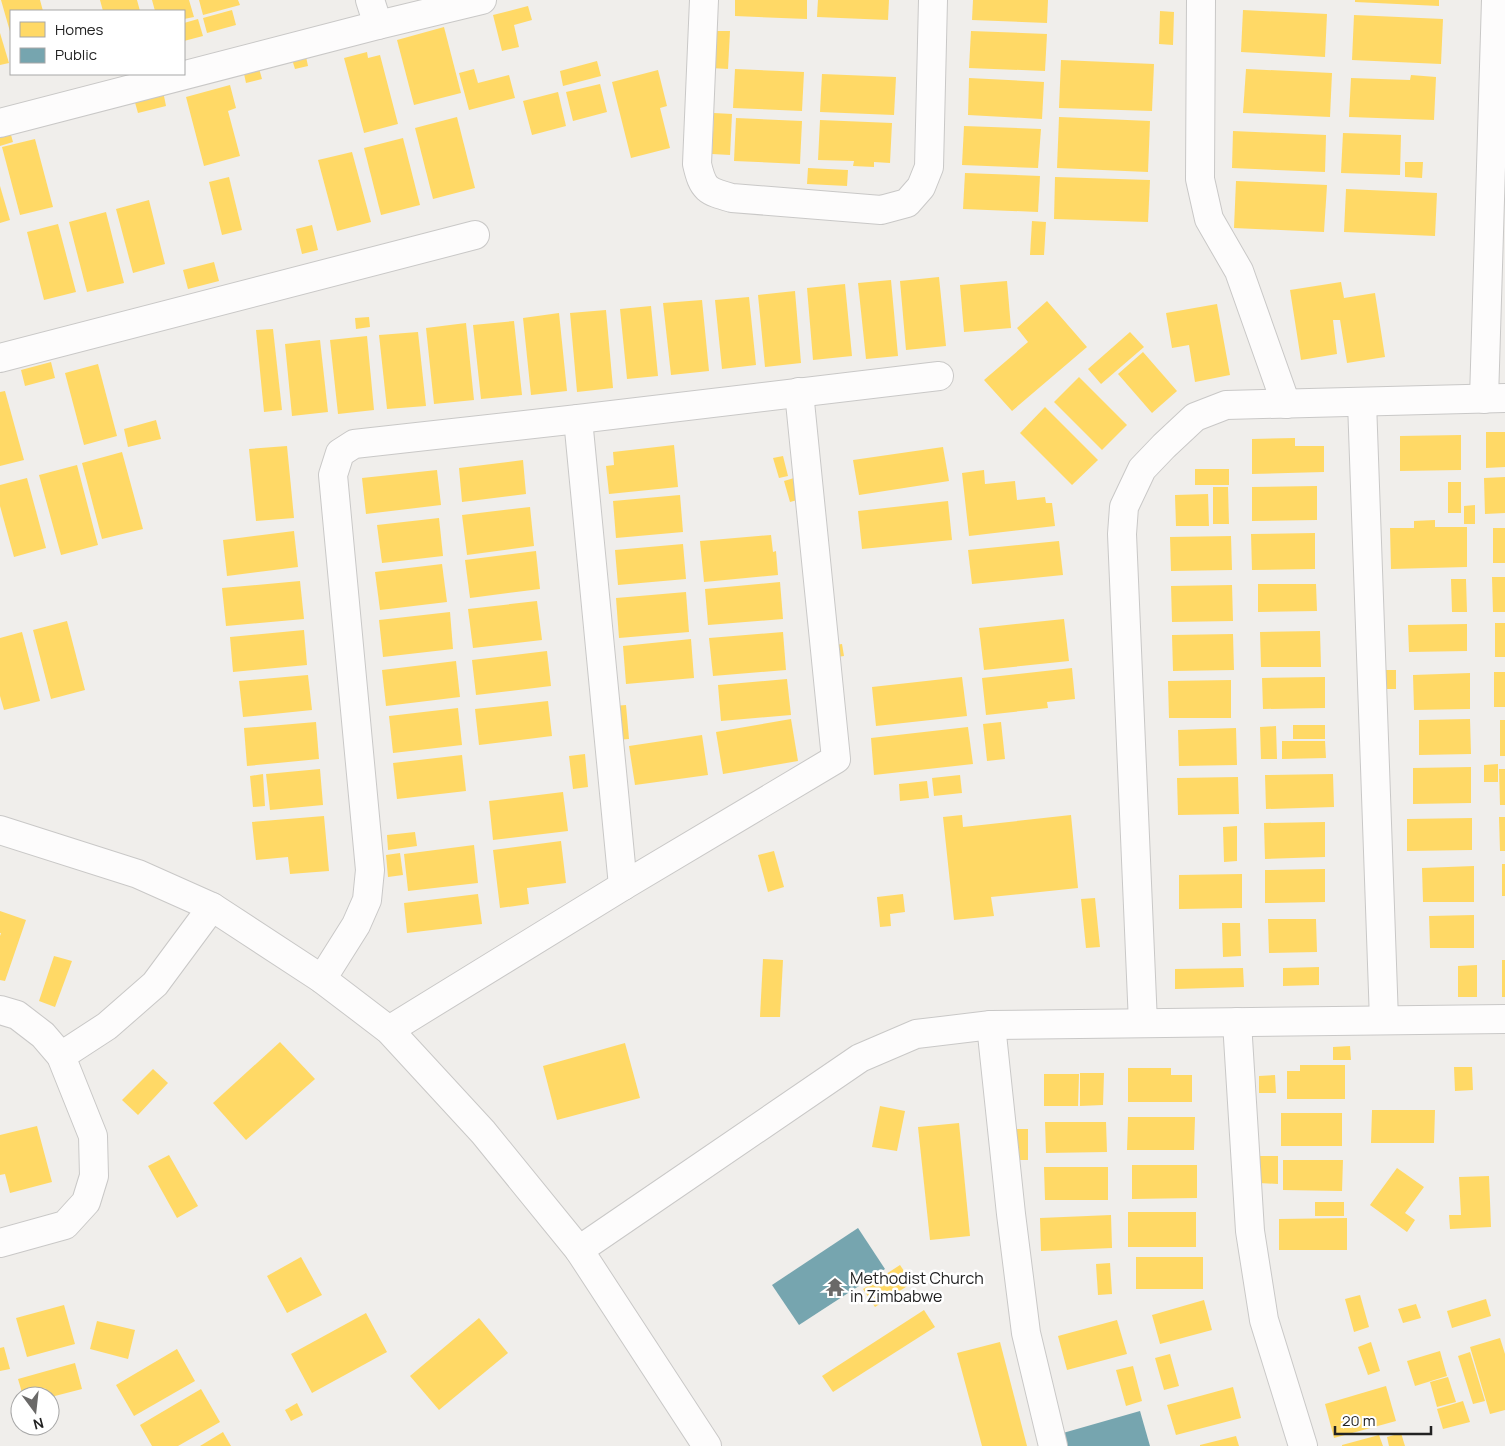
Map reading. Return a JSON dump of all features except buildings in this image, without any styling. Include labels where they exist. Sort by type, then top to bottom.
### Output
[{"type":"street","points":[[185,68],[374,12],[482,0]]},
{"type":"street","points":[[704,0],[696,164],[701,182],[713,193],[732,198],[881,210],[907,203],[921,187],[929,167],[932,0]]},
{"type":"street","points":[[1201,0],[1200,179],[1209,219],[1239,271],[1286,404]]},
{"type":"street","points":[[1143,1023],[1122,534],[1124,507],[1142,469],[1164,446],[1195,417],[1226,405],[1495,398],[1496,0]]},
{"type":"street","points":[[0,122],[160,75]]},
{"type":"street","points":[[0,358],[475,235]]},
{"type":"street","points":[[322,979],[356,925],[367,900],[370,870],[333,475],[340,453],[354,444],[939,376]]},
{"type":"street","points":[[389,1030],[623,886],[836,759],[799,392]]},
{"type":"street","points":[[1362,402],[1384,1020]]},
{"type":"street","points":[[578,419],[623,886]]},
{"type":"street","points":[[0,830],[138,874],[212,907],[322,979],[389,1030],[483,1132],[579,1250],[706,1446]]},
{"type":"street","points":[[61,1056],[107,1026],[155,984],[212,907]]},
{"type":"street","points":[[0,1010],[17,1015],[43,1035],[61,1056],[93,1136],[94,1176],[86,1202],[65,1225],[0,1243]]},
{"type":"street","points":[[579,1250],[860,1058],[916,1034],[991,1025],[1505,1019]]},
{"type":"street","points":[[1237,1022],[1250,1230],[1264,1320],[1303,1446]]},
{"type":"street","points":[[991,1025],[1026,1333],[1053,1446]]},
{"type":"place","name":"Methodist Church in Zimbabwe","points":[[835,1287]]}]
